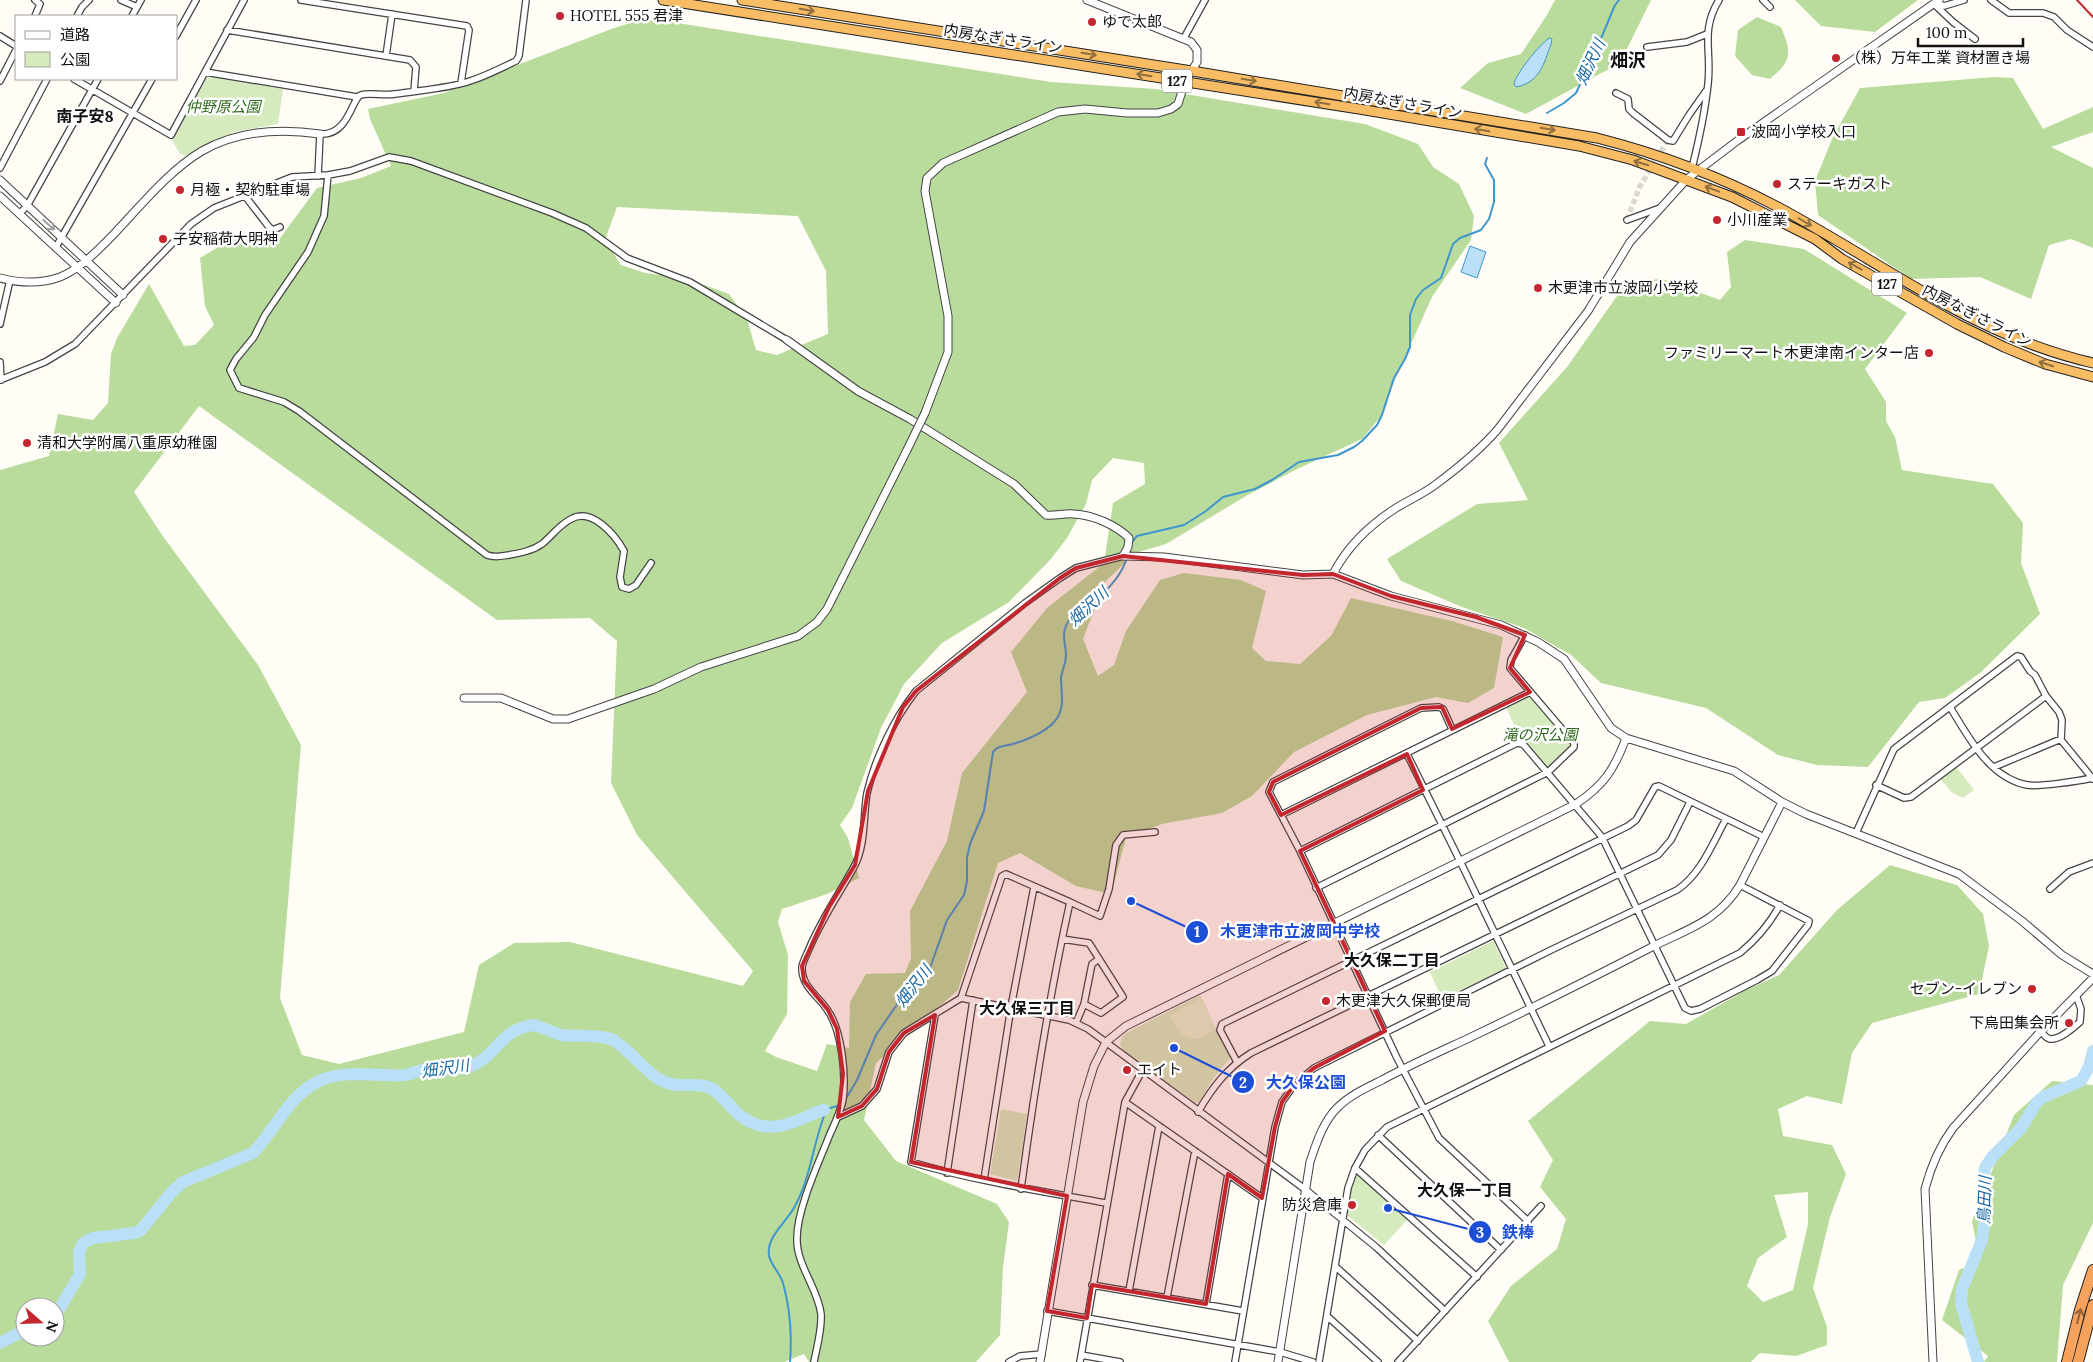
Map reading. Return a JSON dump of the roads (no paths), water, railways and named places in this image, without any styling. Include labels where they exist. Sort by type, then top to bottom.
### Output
[{"type":"highway","name":"内房なぎさライン","points":[[663,0],[1579,146],[1633,160],[1732,197],[1799,231],[1842,259],[1964,328],[2004,347],[2044,364],[2093,377]]},
{"type":"highway","name":"内房なぎさライン","points":[[742,0],[1192,70],[1597,138],[1670,158],[1733,184],[1777,207],[1932,299],[1983,325],[2046,351],[2093,363]]},
{"type":"highway","points":[[2067,1362],[2080,1310],[2093,1270]]},
{"type":"highway","points":[[2078,1362],[2093,1305]]},
{"type":"street","points":[[35,0],[40,4],[35,15]]},
{"type":"street","points":[[77,15],[89,0]]},
{"type":"street","points":[[120,0],[137,8]]},
{"type":"street","points":[[133,15],[141,0]]},
{"type":"street","points":[[178,32],[196,0]]},
{"type":"street","points":[[76,80],[171,135],[244,0]]},
{"type":"street","points":[[302,0],[467,26],[469,30],[461,83]]},
{"type":"street","points":[[0,278],[38,282],[66,274],[87,260],[178,168],[202,151],[237,136],[260,131],[292,130],[327,134],[333,132],[348,118],[358,97],[362,94],[384,96],[461,83],[516,61],[519,56],[526,0]]},
{"type":"street","points":[[464,698],[501,698],[553,719],[568,719],[654,689],[701,667],[798,636],[817,622],[828,609],[925,413],[948,352],[948,316],[924,191],[927,178],[943,163],[1058,112],[1085,109],[1158,114],[1171,109],[1178,104],[1185,82],[1197,62],[1197,50],[1191,42],[1184,38],[1087,0]]},
{"type":"street","points":[[1184,38],[1205,0]]},
{"type":"street","points":[[1695,169],[1710,64],[1707,34],[1714,8],[1719,0]]},
{"type":"street","points":[[1763,0],[1770,7]]},
{"type":"street","points":[[1936,2],[1944,6],[1964,0]]},
{"type":"street","points":[[1991,0],[2009,13],[2043,13],[2054,17],[2067,30],[2093,47]]},
{"type":"street","points":[[1936,2],[1953,22],[1975,39]]},
{"type":"street","points":[[1334,574],[1341,558],[1366,532],[1394,509],[1434,486],[1487,441],[1588,311],[1630,242],[1695,169],[1936,2]]},
{"type":"street","points":[[386,56],[392,14]]},
{"type":"street","points":[[227,30],[414,62],[416,67],[414,91]]},
{"type":"street","points":[[1647,47],[1687,42],[1707,34]]},
{"type":"street","points":[[0,36],[15,45]]},
{"type":"street","points":[[0,80],[15,52]]},
{"type":"street","points":[[205,72],[358,97]]},
{"type":"street","points":[[0,168],[46,80]]},
{"type":"street","points":[[19,214],[28,206],[97,80]]},
{"type":"street","points":[[56,248],[151,80]]},
{"type":"street","points":[[1616,93],[1628,99],[1629,109],[1632,113],[1668,140],[1674,141],[1707,89]]},
{"type":"street","points":[[318,176],[320,134]]},
{"type":"street","points":[[0,362],[1,380],[28,371],[61,354],[75,344],[191,224],[214,208],[292,177],[328,175],[350,171],[389,157],[411,161],[552,213],[586,228],[627,258],[690,282],[787,340],[858,391],[910,419],[1014,484],[1046,515],[1073,514],[1095,518],[1121,530],[1129,538],[1128,547],[1122,556]]},
{"type":"street","points":[[328,175],[324,216],[308,252],[265,315],[254,338],[236,359],[230,370],[239,388],[284,402],[299,411],[493,557],[524,552],[541,544],[572,518],[584,515],[602,525],[624,551],[620,577],[622,587],[629,589],[636,585],[651,563]]},
{"type":"street","points":[[0,180],[124,295]]},
{"type":"street","points":[[0,196],[116,302]]},
{"type":"street","points":[[245,196],[269,227],[273,230],[280,227]]},
{"type":"street","points":[[1627,220],[1660,208]]},
{"type":"street","points":[[0,324],[10,280]]},
{"type":"street","points":[[814,1362],[820,1331],[820,1312],[800,1257],[797,1240],[799,1222],[808,1194],[838,1117],[843,1099],[843,1074],[837,1029],[828,1010],[812,994],[804,981],[802,966],[829,907],[855,865],[860,851],[868,791],[891,728],[904,707],[916,691],[1026,603],[1076,568],[1122,556],[1164,557],[1303,575],[1334,574],[1391,596],[1476,617],[1525,635],[1564,659],[1611,728],[1626,738],[1734,770],[1782,802],[1806,814],[1959,874],[2022,921],[2062,955],[2093,974]]},
{"type":"street","points":[[1316,888],[1548,772],[1574,747],[1574,743],[1510,668],[1511,660],[1525,635]]},
{"type":"street","points":[[1856,833],[1876,785],[1894,749],[2017,656],[2021,657],[2030,671],[2039,680],[2046,696],[2060,712],[2062,720],[2061,739],[2092,778]]},
{"type":"street","points":[[1281,815],[1530,692]]},
{"type":"street","points":[[1876,785],[1904,798],[1910,798],[2046,696]]},
{"type":"street","points":[[1950,707],[1976,748],[2004,775],[2027,785],[2092,778]]},
{"type":"street","points":[[1452,729],[1443,709],[1421,708],[1273,782],[1269,792],[1300,851],[1332,924],[1369,995],[1403,1069],[1439,1138],[1528,1221]]},
{"type":"street","points":[[1009,1362],[1020,1356],[1041,1358],[1083,1102],[1094,1066],[1106,1042],[1126,1026],[1576,804],[1594,791],[1608,776],[1618,760],[1626,738]]},
{"type":"street","points":[[1994,767],[2061,739]]},
{"type":"street","points":[[1300,851],[1517,743],[1523,744],[1576,804],[1602,838],[1685,1008],[1691,1011],[1700,1009],[1772,971],[1804,932],[1809,921],[1740,886]]},
{"type":"street","points":[[1407,754],[1549,1046]]},
{"type":"street","points":[[1237,1062],[1220,1030],[1222,1024],[1628,826],[1636,820],[1655,787],[1659,786],[1764,837]]},
{"type":"street","points":[[1198,1112],[1214,1085],[1237,1062],[1369,995],[1577,896],[1619,873],[1658,855],[1671,840],[1690,802]]},
{"type":"street","points":[[1278,1362],[1310,1162],[1318,1140],[1335,1109],[1358,1092],[1403,1069],[1531,1009],[1655,945],[1703,923],[1732,899],[1782,802]]},
{"type":"street","points":[[1235,1362],[1275,1127],[1282,1102],[1294,1085],[1314,1068],[1385,1031],[1677,890],[1689,882],[1698,871],[1726,819]]},
{"type":"street","points":[[838,1117],[862,1106],[877,1089],[889,1052],[904,1033],[961,998],[1002,876],[1006,874],[1100,916],[1110,889],[1116,844],[1123,836],[1155,832]]},
{"type":"street","points":[[2050,889],[2069,872],[2093,863]]},
{"type":"street","points":[[984,1180],[1011,1007],[1034,887]]},
{"type":"street","points":[[1021,1188],[1048,1015],[1070,902]]},
{"type":"street","points":[[1319,1362],[1348,1188],[1355,1168],[1365,1150],[1378,1135],[1387,1127],[1424,1108],[1487,1079],[1549,1046],[1740,953],[1756,940],[1770,924],[1780,906]]},
{"type":"street","points":[[1062,940],[1089,943],[1123,997],[1101,1013],[1084,1004]]},
{"type":"street","points":[[1076,1023],[1084,1004],[1092,964],[1099,959]]},
{"type":"street","points":[[1933,1362],[1925,1189],[1929,1172],[1941,1144],[1953,1128],[2041,1031],[2093,978]]},
{"type":"street","points":[[2041,1031],[2048,1038],[2052,1039],[2070,1031],[2080,1022],[2081,1009],[2076,995]]},
{"type":"street","points":[[961,998],[1048,1015],[1076,1023],[1106,1042],[1142,1071],[1306,1190],[1446,1310]]},
{"type":"street","points":[[947,1173],[973,1000]]},
{"type":"street","points":[[935,1015],[911,1162],[947,1173],[1106,1203]]},
{"type":"street","points":[[1119,1362],[1080,1359],[1106,1203],[1126,1102],[1142,1071]]},
{"type":"street","points":[[1126,1102],[1262,1198]]},
{"type":"street","points":[[1130,1291],[1159,1126]]},
{"type":"street","points":[[1378,1135],[1501,1250]]},
{"type":"street","points":[[1167,1297],[1195,1151]]},
{"type":"street","points":[[1355,1168],[1477,1277]]},
{"type":"street","points":[[1206,1304],[1228,1174]]},
{"type":"street","points":[[1398,1362],[1541,1206]]},
{"type":"street","points":[[1336,1267],[1418,1341]]},
{"type":"street","points":[[1092,1285],[1243,1311]]},
{"type":"street","points":[[1048,1311],[1280,1352],[1313,1362]]},
{"type":"street","points":[[1327,1316],[1378,1362]]},
{"type":"water","points":[[1550,38],[1552,39],[1551,44],[1540,72],[1524,85],[1516,87],[1514,84],[1515,80],[1523,67]]},
{"type":"water","points":[[1470,246],[1486,252],[1477,278],[1461,272]]},
{"type":"waterway","name":"畑沢川","points":[[1547,113],[1576,93],[1615,5],[1619,0]]},
{"type":"waterway","name":"畑沢川","points":[[1132,542],[1137,536],[1184,525],[1223,497],[1255,489],[1299,462],[1338,455],[1362,441],[1377,425],[1394,378],[1410,347],[1410,315],[1416,299],[1423,290],[1441,278],[1453,244],[1460,238],[1481,230],[1489,219],[1494,202],[1494,180],[1485,164],[1487,158]]},
{"type":"waterway","name":"畑沢川","points":[[844,1102],[857,1080],[876,1035],[898,1003],[914,988],[930,968],[947,920],[964,895],[967,881],[967,858],[970,844],[984,811],[993,752],[1000,747],[1029,738],[1050,726],[1058,717],[1062,695],[1061,678],[1066,658],[1064,632],[1067,624],[1073,616],[1110,587],[1127,558]]},
{"type":"waterway","name":"畑沢川","points":[[65,1300],[80,1274],[79,1252],[83,1243],[93,1238],[135,1233],[141,1230],[171,1193],[183,1182],[253,1153],[291,1104],[308,1087],[335,1076],[352,1074],[403,1075],[427,1069],[468,1067],[485,1058],[504,1038],[521,1028],[533,1025],[562,1035],[599,1037],[616,1041],[657,1078],[671,1084],[702,1085],[708,1087],[720,1095],[743,1118],[758,1125],[782,1126],[824,1110]]},
{"type":"waterway","name":"鳥田川","points":[[1978,1362],[1961,1303],[1962,1289],[1982,1240],[1985,1219],[1982,1189],[1985,1168],[1992,1157],[2021,1128],[2037,1102],[2043,1097],[2081,1081],[2089,1067],[2093,1051]]},
{"type":"waterway","points":[[790,1362],[791,1332],[789,1312],[782,1279],[770,1259],[769,1249],[774,1236],[800,1196],[824,1116],[824,1110],[840,1105]]},
{"type":"waterway","name":"畑沢川","points":[[0,1343],[15,1335]]},
{"type":"tunnel","points":[[1627,220],[1639,188],[1668,140]]},
{"type":"railway","points":[[2077,0],[2093,17]]},
{"type":"place","name":"HOTEL 555 君津","points":[[560,16]]},
{"type":"place","name":"ゆで太郎","points":[[1092,22]]},
{"type":"place","name":"（株）万年工業 資材置き場","points":[[1836,58]]},
{"type":"place","name":"波岡小学校入口","points":[[1741,132]]},
{"type":"place","name":"ステーキガスト","points":[[1777,184]]},
{"type":"place","name":"月極・契約駐車場","points":[[180,190]]},
{"type":"place","name":"小川産業","points":[[1717,220]]},
{"type":"place","name":"子安稲荷大明神","points":[[163,239]]},
{"type":"place","name":"木更津市立波岡小学校","points":[[1538,288]]},
{"type":"place","name":"ファミリーマート木更津南インター店","points":[[1929,353]]},
{"type":"place","name":"清和大学附属八重原幼稚園","points":[[27,443]]},
{"type":"place","name":"木更津市立波岡中学校","points":[[1131,901]]},
{"type":"place","name":"セブン-イレブン","points":[[2032,989]]},
{"type":"place","name":"木更津大久保郵便局","points":[[1326,1001]]},
{"type":"place","name":"下烏田集会所","points":[[2069,1023]]},
{"type":"place","name":"大久保公園","points":[[1174,1048]]},
{"type":"place","name":"エイト","points":[[1127,1070]]},
{"type":"place","name":"防災倉庫","points":[[1352,1205]]},
{"type":"place","name":"鉄棒","points":[[1388,1208]]},
{"type":"district","name":"畑沢","points":[[1628,61]]},
{"type":"district","name":"南子安8","points":[[85,116]]},
{"type":"district","name":"大久保二丁目","points":[[1392,960]]},
{"type":"district","name":"大久保三丁目","points":[[1027,1008]]},
{"type":"district","name":"大久保一丁目","points":[[1465,1190]]},
{"type":"park label","name":"仲野原公園","points":[[223,107]]},
{"type":"park label","name":"滝の沢公園","points":[[1540,735]]}]
